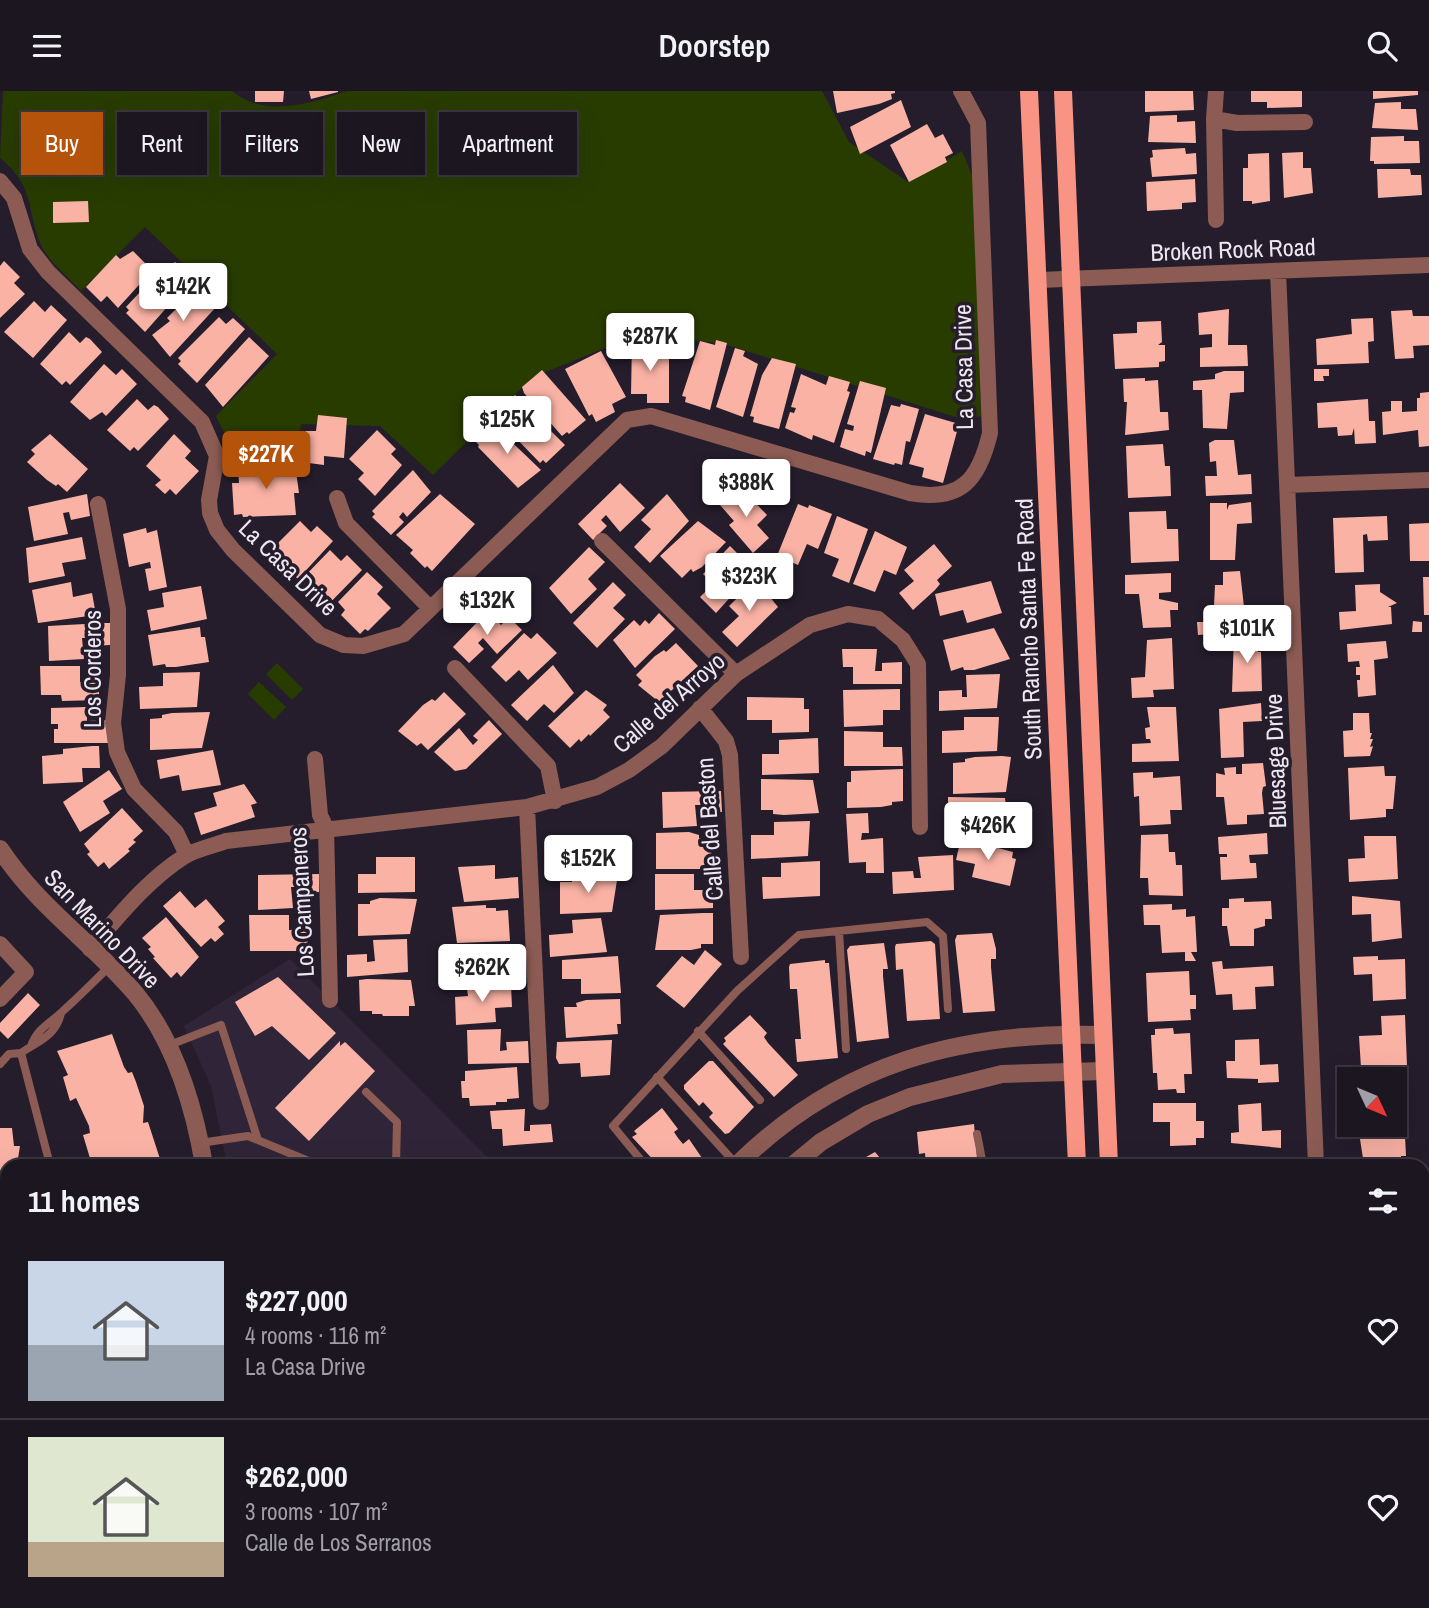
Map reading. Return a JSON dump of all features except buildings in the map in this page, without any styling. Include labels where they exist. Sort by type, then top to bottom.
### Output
[{"type":"main road","name":"South Rancho Santa Fe Road","points":[[1029,91],[1077,1159]]},
{"type":"main road","points":[[1063,91],[1109,1159]]},
{"type":"street","name":"La Casa Drive","points":[[0,181],[14,198],[30,249],[48,272],[202,422],[217,456],[209,500],[210,513],[217,530],[233,550],[320,635],[344,645],[382,642],[404,634],[627,420],[651,416],[910,493],[935,498],[957,491],[974,477],[985,455],[990,433],[978,123],[961,91]]},
{"type":"street","points":[[1216,91],[1216,219]]},
{"type":"street","points":[[1214,119],[1237,123],[1305,122]]},
{"type":"street","name":"Broken Rock Road","points":[[1039,280],[1429,265]]},
{"type":"street","name":"Bluesage Drive","points":[[1278,271],[1316,1159]]},
{"type":"street","points":[[1287,485],[1429,480]]},
{"type":"street","points":[[337,498],[346,523],[430,608]]},
{"type":"street","name":"Los Corderos","points":[[99,505],[118,609],[118,675],[113,723],[117,752],[134,789],[176,832],[187,855]]},
{"type":"street","points":[[602,541],[736,674]]},
{"type":"street","name":"Calle del Arroyo","points":[[90,949],[144,888],[187,855],[226,841],[527,807],[555,801],[597,786],[629,770],[662,745],[736,674],[810,625],[848,614],[878,619],[903,640],[918,664],[920,827]]},
{"type":"street","points":[[455,668],[548,766],[555,801]]},
{"type":"street","name":"Calle del Baston","points":[[700,708],[726,740],[730,755],[741,957]]},
{"type":"street","name":"Los Campaneros","points":[[316,759],[320,815],[326,828],[330,1000]]},
{"type":"street","points":[[527,807],[541,1102]]},
{"type":"street","name":"San Marino Drive","points":[[0,849],[22,883],[136,995],[167,1046],[187,1096],[203,1159]]},
{"type":"street","points":[[0,944],[26,972],[0,999]]},
{"type":"street","points":[[744,1159],[807,1108],[876,1070],[931,1050],[961,1043],[1044,1033],[1102,1035]]},
{"type":"street","points":[[800,1159],[821,1142],[856,1121],[910,1097],[1002,1074],[1105,1071]]},
{"type":"lane","points":[[640,1159],[613,1126],[698,1031],[799,935],[927,922],[943,936],[948,1009]]},
{"type":"lane","points":[[839,931],[846,1049]]},
{"type":"lane","points":[[0,1064],[9,1054],[21,1053],[31,1046],[36,1033],[109,967]]},
{"type":"lane","points":[[167,1046],[221,1025],[258,1140]]},
{"type":"lane","points":[[698,1031],[760,1100]]},
{"type":"lane","points":[[21,1053],[48,1159]]},
{"type":"lane","points":[[656,1077],[731,1159]]},
{"type":"lane","points":[[366,1092],[397,1122],[396,1159]]},
{"type":"lane","points":[[977,1133],[982,1159]]},
{"type":"lane","points":[[200,1143],[248,1136],[307,1159]]},
{"type":"shaded area","points":[[290,959],[489,1159],[226,1159],[211,1086],[184,1026]]},
{"type":"green space","points":[[3,91],[232,91],[258,104],[288,106],[347,91],[822,91],[849,142],[908,182],[962,151],[974,180],[981,416],[965,420],[724,344],[675,338],[605,348],[533,377],[433,475],[380,426],[301,424],[296,460],[228,462],[227,439],[216,416],[277,354],[145,227],[81,291],[51,261],[42,247],[24,187],[0,158]]},
{"type":"green space","points":[[277,663],[303,689],[292,700],[266,674]]},
{"type":"green space","points":[[259,682],[286,707],[274,720],[248,694]]}]
